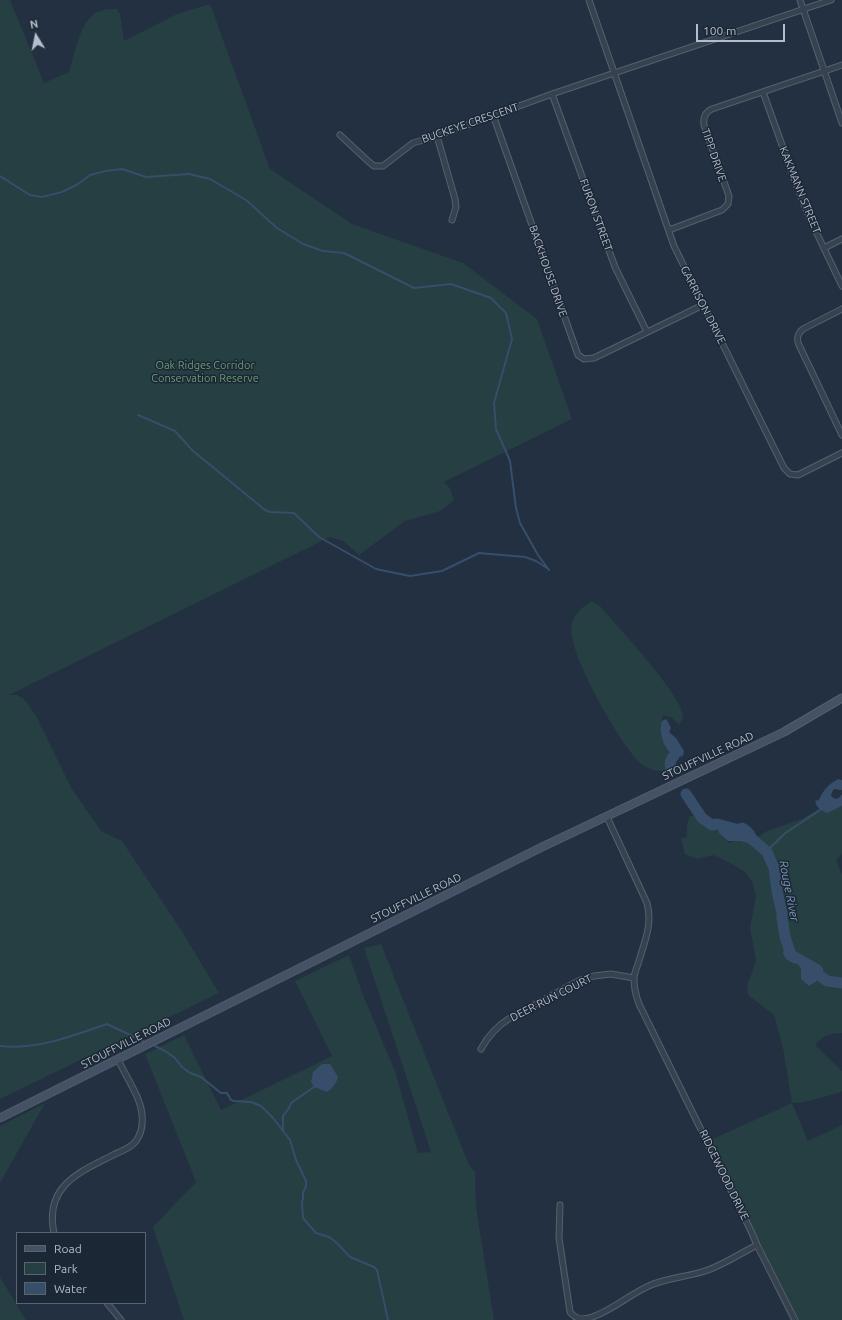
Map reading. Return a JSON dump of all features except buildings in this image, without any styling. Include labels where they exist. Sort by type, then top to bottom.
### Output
[{"type":"main road","name":"STOUFFVILLE ROAD","points":[[0,1118],[542,847],[784,732],[842,698]]},
{"type":"street","name":"GARRISON DRIVE","points":[[589,0],[678,253],[786,471],[793,475],[800,474],[842,454]]},
{"type":"street","points":[[800,0],[842,123]]},
{"type":"street","name":"BUCKEYE CRESCENT","points":[[340,135],[368,162],[378,166],[383,166],[414,143],[552,94],[831,0]]},
{"type":"street","name":"TIPP DRIVE","points":[[669,230],[722,210],[728,204],[728,196],[704,125],[706,114],[711,110],[842,65]]},
{"type":"street","name":"KAKMANN STREET","points":[[763,92],[796,184],[816,232],[842,286]]},
{"type":"street","name":"FURON STREET","points":[[552,94],[615,267],[647,332]]},
{"type":"street","name":"BACKHOUSE DRIVE","points":[[492,115],[578,354],[584,359],[593,359],[647,332]]},
{"type":"street","points":[[437,136],[455,199],[456,207],[452,220]]},
{"type":"street","points":[[824,248],[842,239]]},
{"type":"street","points":[[647,332],[703,305]]},
{"type":"street","points":[[842,309],[803,329],[799,333],[797,339],[798,344],[842,435]]},
{"type":"street","name":"RIDGEWOOD DRIVE","points":[[607,817],[649,910],[650,920],[648,935],[642,949],[634,978],[635,993],[639,1004],[795,1320]]},
{"type":"street","name":"DEER RUN COURT","points":[[481,1049],[486,1040],[499,1024],[580,980],[594,976],[611,974],[634,978]]},
{"type":"street","points":[[54,1232],[54,1209],[64,1185],[88,1168],[135,1143],[138,1136],[142,1124],[142,1114],[133,1089],[118,1059]]},
{"type":"street","points":[[560,1205],[559,1238],[570,1312],[574,1317],[581,1319],[595,1316],[650,1285],[667,1279],[707,1271],[717,1267],[757,1245]]},
{"type":"street","points":[[108,1304],[121,1320]]},
{"type":"green space","name":"Oak Ridges Corridor Conservation Reserve","points":[[0,0],[10,0],[44,83],[69,72],[79,37],[88,20],[94,14],[105,10],[117,9],[120,14],[124,41],[177,14],[210,4],[270,169],[352,224],[463,263],[537,319],[572,419],[444,482],[450,488],[454,500],[440,511],[405,521],[359,555],[343,541],[330,537],[9,695],[17,695],[24,699],[36,716],[72,789],[101,831],[122,841],[183,933],[219,993],[0,1099]]},
{"type":"green space","points":[[592,601],[600,606],[648,661],[662,678],[681,708],[683,717],[679,725],[672,718],[663,715],[661,733],[667,750],[675,760],[668,771],[651,769],[644,766],[637,760],[606,715],[584,672],[576,652],[572,635],[572,623],[580,610]]},
{"type":"green space","points":[[842,806],[842,854],[836,860],[842,874],[842,1033],[827,1036],[815,1045],[842,1071],[842,1091],[804,1102],[792,1103],[783,1048],[774,1015],[748,995],[747,984],[756,960],[750,928],[756,896],[752,881],[745,872],[713,855],[698,859],[685,854],[681,838],[687,837],[687,825],[690,816],[699,815],[714,826],[729,843],[738,838],[751,842],[767,831],[802,819],[822,807],[823,812]]},
{"type":"green space","points":[[381,944],[469,1165],[475,1172],[476,1207],[494,1320],[184,1320],[153,1227],[196,1182],[145,1054],[184,1035],[221,1110],[332,1056],[295,981],[349,955],[363,995],[395,1071],[418,1153],[431,1152],[364,948]]},
{"type":"green space","points":[[45,1103],[0,1183],[0,1126]]},
{"type":"green space","points":[[792,1103],[808,1141],[842,1125],[842,1320],[790,1320],[704,1143]]},
{"type":"green space","points":[[0,1277],[26,1320],[0,1320]]},
{"type":"water","points":[[666,719],[671,728],[669,732],[676,738],[684,751],[683,756],[677,757],[672,755],[665,745],[662,738],[661,726],[662,721]]},
{"type":"water","points":[[838,779],[842,780],[842,790],[834,789],[831,796],[835,799],[839,798],[842,794],[842,806],[827,813],[822,811],[815,801],[819,800],[822,793]]},
{"type":"water","points":[[722,821],[733,825],[741,823],[746,824],[756,835],[755,840],[750,844],[741,841],[728,841],[719,833],[717,823]]},
{"type":"water","points":[[788,947],[820,965],[823,968],[823,977],[809,986],[801,979],[801,969],[799,966],[786,959],[784,956],[783,952]]},
{"type":"water","points":[[322,1064],[330,1064],[338,1077],[334,1086],[327,1092],[314,1087],[311,1082],[313,1072]]},
{"type":"waterway","points":[[0,176],[30,195],[42,197],[62,192],[78,184],[90,175],[122,169],[146,177],[189,174],[210,179],[246,200],[277,228],[303,244],[323,251],[344,253],[414,288],[451,284],[491,298],[506,313],[512,339],[494,403],[496,429],[510,461],[516,508],[520,523],[538,555],[549,570]]},
{"type":"waterway","points":[[138,415],[175,431],[192,450],[265,510],[270,512],[294,513],[319,537],[376,569],[410,576],[442,571],[479,553],[525,557],[536,561],[547,568]]},
{"type":"waterway","name":"Rouge River","points":[[671,770],[670,764],[674,756]]},
{"type":"waterway","name":"Rouge River","points":[[686,794],[702,818],[712,825],[717,824],[743,831],[767,852],[774,868],[785,937],[791,955],[795,958]]},
{"type":"waterway","points":[[767,851],[784,834],[820,810]]},
{"type":"waterway","name":"Rouge River","points":[[811,969],[827,981],[842,983]]},
{"type":"waterway","points":[[0,1046],[14,1047],[41,1044],[107,1024],[143,1041]]},
{"type":"waterway","points":[[155,1046],[175,1058],[182,1067],[190,1073],[201,1077],[221,1093],[227,1093],[231,1100],[251,1102],[261,1106],[273,1118],[290,1140],[296,1160],[306,1181],[302,1202],[303,1218],[316,1233],[329,1237],[350,1257],[374,1267],[377,1270],[388,1320]]},
{"type":"waterway","points":[[283,1130],[283,1116],[291,1103],[314,1087]]}]
